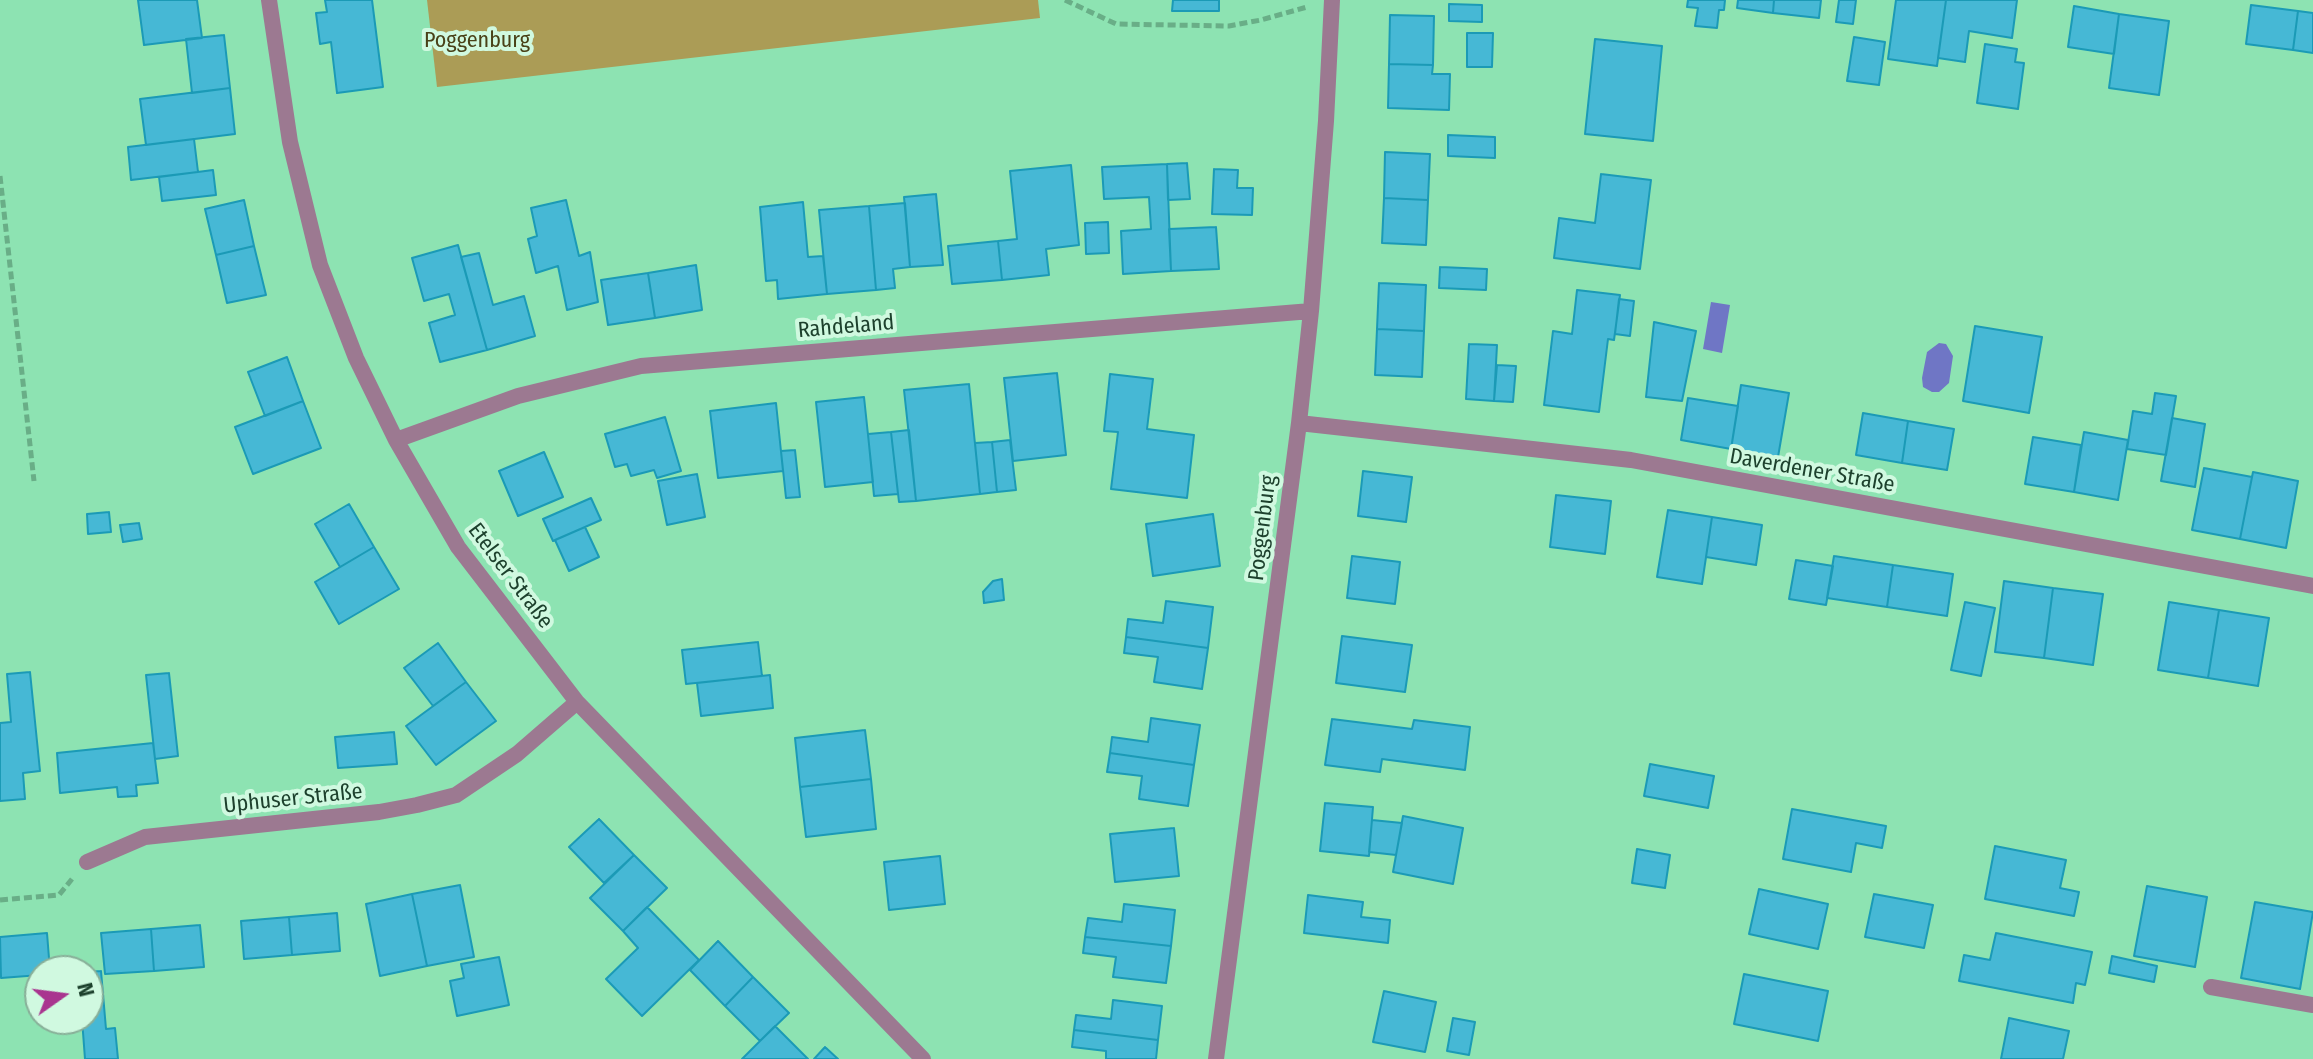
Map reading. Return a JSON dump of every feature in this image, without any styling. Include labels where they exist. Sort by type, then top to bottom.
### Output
[{"type":"street","name":"Etelser Straße","points":[[269,0],[290,142],[320,265],[356,358],[396,440],[458,547],[577,702],[923,1059]]},
{"type":"street","name":"Poggenburg","points":[[1216,1059],[1299,423],[1326,121],[1332,0]]},
{"type":"street","name":"Rahdeland","points":[[396,440],[518,396],[641,366],[1311,311]]},
{"type":"street","name":"Daverdener Straße","points":[[1299,423],[1631,460],[2313,586]]},
{"type":"street","name":"Uphuser Straße","points":[[87,862],[145,837],[379,812],[456,795],[517,754],[577,702]]},
{"type":"street","points":[[2211,987],[2313,1005]]},
{"type":"path","points":[[1065,0],[1116,24],[1229,26],[1332,0]]},
{"type":"path","points":[[0,176],[34,481]]},
{"type":"path","points":[[0,900],[59,895],[87,862]]},
{"type":"green space","name":"Poggenburg","points":[[427,0],[1038,0],[1040,18],[437,87]]},
{"type":"water","points":[[1711,302],[1730,305],[1722,353],[1703,349]]},
{"type":"water","points":[[1939,343],[1946,344],[1953,356],[1949,383],[1939,392],[1932,392],[1923,387],[1922,378],[1927,352]]},
{"type":"building","points":[[138,0],[197,0],[202,38],[144,45]]},
{"type":"building","points":[[325,0],[372,0],[383,87],[337,93],[331,42],[320,44],[316,13],[327,12]]},
{"type":"building","points":[[1173,0],[1219,0],[1219,11],[1172,11]]},
{"type":"building","points":[[1688,0],[1725,0],[1724,10],[1719,10],[1717,28],[1695,26],[1698,8],[1687,7]]},
{"type":"building","points":[[1738,0],[1774,0],[1773,13],[1737,8]]},
{"type":"building","points":[[1774,0],[1821,0],[1819,18],[1773,13]]},
{"type":"building","points":[[1839,0],[1856,0],[1853,24],[1836,22]]},
{"type":"building","points":[[1896,0],[1946,0],[1937,66],[1888,59]]},
{"type":"building","points":[[1946,0],[2017,0],[2012,38],[1969,31],[1965,62],[1938,58]]},
{"type":"building","points":[[1449,4],[1482,5],[1482,22],[1449,21]]},
{"type":"building","points":[[2251,5],[2298,11],[2293,50],[2246,44]]},
{"type":"building","points":[[2074,6],[2119,14],[2114,54],[2068,47]]},
{"type":"building","points":[[2298,11],[2313,13],[2313,53],[2293,50]]},
{"type":"building","points":[[2119,14],[2169,21],[2159,95],[2109,88]]},
{"type":"building","points":[[1390,15],[1434,16],[1433,65],[1389,64]]},
{"type":"building","points":[[1467,33],[1493,33],[1492,67],[1467,67]]},
{"type":"building","points":[[224,35],[230,88],[192,93],[186,39]]},
{"type":"building","points":[[1854,37],[1885,42],[1879,85],[1847,81]]},
{"type":"building","points":[[1595,39],[1662,46],[1653,141],[1585,134]]},
{"type":"building","points":[[1985,44],[2017,49],[2015,62],[2024,63],[2018,109],[1977,103]]},
{"type":"building","points":[[1389,64],[1433,65],[1432,74],[1450,74],[1449,110],[1388,108]]},
{"type":"building","points":[[230,88],[235,134],[146,145],[140,99]]},
{"type":"building","points":[[1448,135],[1495,137],[1495,158],[1448,156]]},
{"type":"building","points":[[194,139],[198,172],[131,180],[128,147]]},
{"type":"building","points":[[1385,152],[1430,154],[1428,200],[1384,198]]},
{"type":"building","points":[[1187,163],[1190,199],[1168,200],[1167,164]]},
{"type":"building","points":[[1167,164],[1171,271],[1123,274],[1121,231],[1151,229],[1149,197],[1104,199],[1102,167]]},
{"type":"building","points":[[1071,165],[1079,245],[1046,249],[1049,275],[1002,280],[998,241],[1017,239],[1010,171]]},
{"type":"building","points":[[1214,169],[1238,170],[1237,188],[1253,188],[1252,215],[1212,214]]},
{"type":"building","points":[[213,170],[216,195],[162,201],[159,177]]},
{"type":"building","points":[[1601,174],[1651,180],[1640,269],[1554,258],[1559,218],[1595,223]]},
{"type":"building","points":[[936,194],[943,265],[910,267],[904,197]]},
{"type":"building","points":[[1384,198],[1428,200],[1426,245],[1382,243]]},
{"type":"building","points":[[244,200],[254,246],[216,255],[205,209]]},
{"type":"building","points":[[566,200],[579,256],[590,252],[598,302],[567,310],[558,266],[536,273],[528,239],[537,236],[531,208]]},
{"type":"building","points":[[803,202],[808,257],[823,256],[827,294],[778,299],[777,280],[766,281],[760,207]]},
{"type":"building","points":[[905,203],[910,267],[893,269],[895,288],[876,290],[869,206]]},
{"type":"building","points":[[869,206],[876,290],[827,294],[819,210]]},
{"type":"building","points":[[1108,222],[1109,253],[1086,254],[1085,223]]},
{"type":"building","points":[[1216,227],[1219,269],[1171,271],[1169,229]]},
{"type":"building","points":[[998,241],[1002,280],[952,284],[948,246]]},
{"type":"building","points":[[458,245],[487,350],[440,362],[429,323],[455,315],[449,294],[424,301],[412,258]]},
{"type":"building","points":[[254,246],[266,295],[227,303],[216,255]]},
{"type":"building","points":[[479,253],[493,305],[524,296],[535,336],[487,350],[461,257]]},
{"type":"building","points":[[696,265],[702,310],[655,318],[648,273]]},
{"type":"building","points":[[1440,267],[1487,269],[1486,290],[1439,288]]},
{"type":"building","points":[[648,273],[655,318],[608,325],[601,280]]},
{"type":"building","points":[[1379,283],[1426,285],[1424,331],[1377,329]]},
{"type":"building","points":[[1577,290],[1620,295],[1614,340],[1608,339],[1599,412],[1544,405],[1553,331],[1572,334]]},
{"type":"building","points":[[1619,299],[1634,301],[1630,336],[1615,334]]},
{"type":"building","points":[[1654,322],[1696,331],[1682,401],[1646,397]]},
{"type":"building","points":[[1975,326],[2042,337],[2029,413],[1963,401]]},
{"type":"building","points":[[1377,329],[1424,331],[1422,377],[1375,375]]},
{"type":"building","points":[[1469,344],[1497,345],[1494,401],[1466,399]]},
{"type":"building","points":[[287,357],[303,401],[265,416],[248,372]]},
{"type":"building","points":[[1497,365],[1516,366],[1513,402],[1494,401]]},
{"type":"building","points":[[1057,373],[1066,455],[1013,461],[1004,378]]},
{"type":"building","points":[[1110,374],[1153,379],[1147,429],[1194,435],[1187,498],[1111,489],[1118,432],[1104,431]]},
{"type":"building","points":[[969,384],[980,494],[916,501],[904,390]]},
{"type":"building","points":[[1741,385],[1789,393],[1778,457],[1731,449]]},
{"type":"building","points":[[2155,393],[2176,396],[2166,455],[2127,449],[2133,411],[2152,414]]},
{"type":"building","points":[[864,397],[873,482],[825,487],[816,402]]},
{"type":"building","points":[[1688,398],[1738,406],[1731,449],[1681,440]]},
{"type":"building","points":[[303,401],[321,448],[253,474],[235,427]]},
{"type":"building","points":[[776,403],[783,471],[718,478],[710,411]]},
{"type":"building","points":[[1863,413],[1908,421],[1902,463],[1856,455]]},
{"type":"building","points":[[665,417],[681,471],[657,478],[654,470],[631,476],[627,464],[615,467],[605,434]]},
{"type":"building","points":[[2172,418],[2205,424],[2195,487],[2161,481]]},
{"type":"building","points":[[1908,421],[1954,429],[1947,470],[1902,463]]},
{"type":"building","points":[[909,430],[916,501],[899,502],[891,432]]},
{"type":"building","points":[[891,432],[898,494],[874,496],[868,434]]},
{"type":"building","points":[[2084,432],[2128,440],[2118,500],[2074,492]]},
{"type":"building","points":[[2033,437],[2081,445],[2074,492],[2025,484]]},
{"type":"building","points":[[1010,440],[1016,490],[997,492],[992,442]]},
{"type":"building","points":[[992,442],[997,492],[980,494],[975,443]]},
{"type":"building","points":[[795,450],[800,497],[786,498],[781,451]]},
{"type":"building","points":[[544,452],[563,497],[518,516],[499,471]]},
{"type":"building","points":[[2204,468],[2252,477],[2240,539],[2192,530]]},
{"type":"building","points":[[1363,471],[1412,477],[1406,522],[1358,516]]},
{"type":"building","points":[[2253,472],[2298,481],[2286,548],[2240,539]]},
{"type":"building","points":[[697,474],[705,517],[667,525],[658,481]]},
{"type":"building","points":[[1556,495],[1611,501],[1605,554],[1550,547]]},
{"type":"building","points":[[591,498],[601,520],[553,541],[543,519]]},
{"type":"building","points":[[349,504],[374,547],[340,567],[315,524]]},
{"type":"building","points":[[1668,510],[1712,517],[1702,584],[1657,577]]},
{"type":"building","points":[[109,512],[111,532],[88,534],[87,514]]},
{"type":"building","points":[[1213,514],[1220,566],[1153,576],[1146,524]]},
{"type":"building","points":[[1712,517],[1762,525],[1756,565],[1706,557]]},
{"type":"building","points":[[139,523],[142,539],[123,542],[120,525]]},
{"type":"building","points":[[585,527],[599,557],[569,571],[555,540]]},
{"type":"building","points":[[374,547],[399,589],[339,624],[315,582]]},
{"type":"building","points":[[1352,556],[1400,562],[1395,604],[1347,598]]},
{"type":"building","points":[[1834,556],[1893,565],[1887,607],[1827,598]]},
{"type":"building","points":[[1796,560],[1833,566],[1826,605],[1789,599]]},
{"type":"building","points":[[1893,565],[1953,574],[1947,616],[1887,607]]},
{"type":"building","points":[[1002,579],[1004,600],[984,603],[983,592],[993,581]]},
{"type":"building","points":[[2004,581],[2053,588],[2044,658],[1995,652]]},
{"type":"building","points":[[2053,588],[2103,594],[2093,665],[2044,658]]},
{"type":"building","points":[[1166,601],[1213,607],[1208,648],[1126,637],[1128,619],[1163,623]]},
{"type":"building","points":[[1965,602],[1995,608],[1981,676],[1951,670]]},
{"type":"building","points":[[2169,602],[2219,610],[2208,678],[2158,670]]},
{"type":"building","points":[[2219,610],[2269,618],[2258,686],[2208,678]]},
{"type":"building","points":[[1342,636],[1412,645],[1405,692],[1336,683]]},
{"type":"building","points":[[1126,637],[1208,648],[1202,689],[1154,682],[1158,657],[1124,653]]},
{"type":"building","points":[[758,642],[762,676],[686,684],[682,650]]},
{"type":"building","points":[[438,643],[466,682],[433,706],[404,668]]},
{"type":"building","points":[[30,672],[40,771],[23,773],[25,799],[0,801],[0,723],[11,722],[7,674]]},
{"type":"building","points":[[169,673],[178,756],[155,759],[146,675]]},
{"type":"building","points":[[770,675],[773,708],[701,716],[697,683]]},
{"type":"building","points":[[466,682],[496,721],[436,765],[406,726]]},
{"type":"building","points":[[1151,718],[1200,725],[1194,765],[1110,753],[1112,737],[1148,742]]},
{"type":"building","points":[[1332,719],[1412,729],[1414,720],[1470,727],[1465,770],[1382,759],[1380,772],[1325,765]]},
{"type":"building","points":[[865,730],[871,779],[800,787],[795,738]]},
{"type":"building","points":[[394,732],[397,764],[338,768],[335,737]]},
{"type":"building","points":[[153,743],[158,783],[136,785],[137,796],[118,797],[117,787],[60,793],[57,753]]},
{"type":"building","points":[[1110,753],[1194,765],[1188,806],[1139,799],[1142,776],[1107,772]]},
{"type":"building","points":[[1650,764],[1714,776],[1708,808],[1644,796]]},
{"type":"building","points":[[871,779],[876,829],[806,837],[800,787]]},
{"type":"building","points":[[1325,803],[1373,807],[1369,856],[1320,851]]},
{"type":"building","points":[[1792,809],[1886,826],[1882,848],[1856,843],[1851,872],[1783,859]]},
{"type":"building","points":[[1403,816],[1463,828],[1453,884],[1393,872]]},
{"type":"building","points":[[599,819],[634,855],[604,883],[569,847]]},
{"type":"building","points":[[1372,820],[1402,823],[1396,855],[1369,852]]},
{"type":"building","points":[[1174,828],[1179,876],[1115,882],[1110,834]]},
{"type":"building","points":[[1995,846],[2066,860],[2060,888],[2079,892],[2074,916],[1985,899]]},
{"type":"building","points":[[1637,849],[1670,855],[1665,888],[1632,883]]},
{"type":"building","points":[[634,855],[667,888],[623,931],[590,898]]},
{"type":"building","points":[[940,856],[945,904],[889,910],[884,862]]},
{"type":"building","points":[[460,885],[474,957],[427,966],[412,894]]},
{"type":"building","points":[[2147,886],[2207,897],[2195,967],[2134,956]]},
{"type":"building","points":[[1759,889],[1828,904],[1818,949],[1749,934]]},
{"type":"building","points":[[412,894],[427,966],[380,976],[366,904]]},
{"type":"building","points":[[1874,894],[1933,905],[1924,948],[1865,937]]},
{"type":"building","points":[[1308,895],[1363,902],[1361,917],[1390,920],[1388,943],[1304,933]]},
{"type":"building","points":[[2255,902],[2313,912],[2300,989],[2241,978]]},
{"type":"building","points":[[1124,904],[1175,910],[1171,946],[1085,937],[1088,918],[1122,922]]},
{"type":"building","points":[[647,907],[699,960],[642,1016],[606,979],[638,948],[623,931]]},
{"type":"building","points":[[337,913],[340,951],[292,955],[289,917]]},
{"type":"building","points":[[289,917],[292,955],[244,959],[241,921]]},
{"type":"building","points":[[200,925],[204,967],[154,971],[151,929]]},
{"type":"building","points":[[151,929],[154,971],[105,974],[101,933]]},
{"type":"building","points":[[47,933],[49,955],[24,955],[24,976],[1,978],[0,937]]},
{"type":"building","points":[[1996,933],[2092,952],[2085,985],[2076,983],[2073,1003],[1959,981],[1964,955],[1990,960]]},
{"type":"building","points":[[1085,937],[1171,946],[1166,983],[1113,977],[1116,957],[1083,953]]},
{"type":"building","points":[[718,941],[753,977],[725,1006],[690,970]]},
{"type":"building","points":[[2112,956],[2157,966],[2154,982],[2109,973]]},
{"type":"building","points":[[499,957],[509,1005],[457,1016],[450,981],[464,978],[461,964]]},
{"type":"building","points":[[1744,974],[1828,991],[1818,1041],[1734,1024]]},
{"type":"building","points":[[753,977],[789,1013],[760,1041],[725,1006]]},
{"type":"building","points":[[1384,991],[1436,1002],[1425,1052],[1373,1042]]},
{"type":"building","points":[[1113,1000],[1162,1006],[1158,1040],[1074,1030],[1076,1015],[1111,1019]]},
{"type":"building","points":[[104,1006],[106,1029],[115,1028],[118,1059],[85,1059],[83,1035],[104,1035]]},
{"type":"building","points":[[1453,1018],[1475,1022],[1469,1055],[1447,1051]]},
{"type":"building","points":[[2009,1018],[2069,1031],[2063,1059],[2001,1059]]},
{"type":"building","points":[[775,1026],[808,1059],[742,1059]]},
{"type":"building","points":[[1074,1030],[1158,1040],[1156,1059],[1106,1059],[1106,1051],[1072,1047]]},
{"type":"building","points":[[825,1047],[838,1059],[814,1059]]}]
